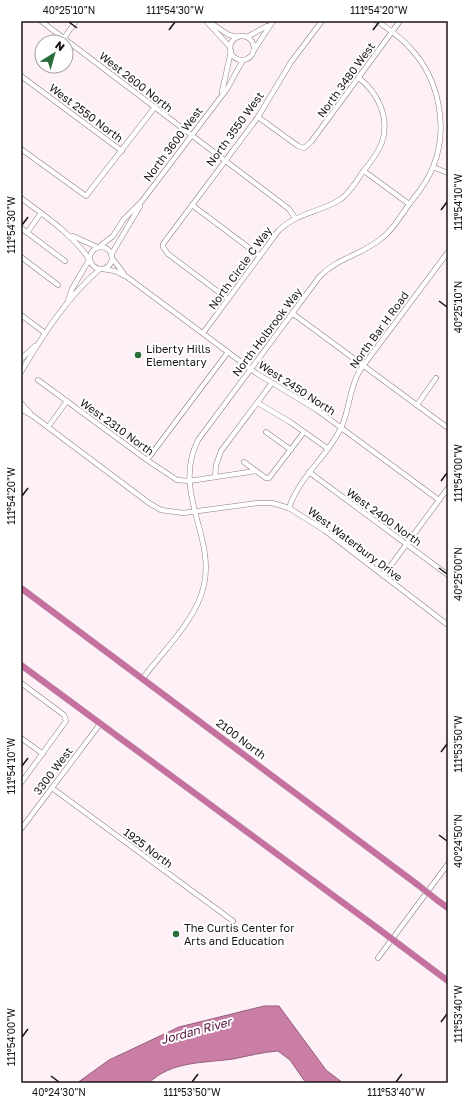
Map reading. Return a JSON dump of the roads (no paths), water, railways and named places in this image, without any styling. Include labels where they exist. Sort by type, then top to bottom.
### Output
[{"type":"highway","name":"2100 North","points":[[21,588],[448,908]]},
{"type":"highway","points":[[21,665],[448,981]]},
{"type":"street","name":"West 2600 North","points":[[41,21],[59,34]]},
{"type":"street","points":[[67,34],[76,21]]},
{"type":"street","points":[[207,21],[229,35],[238,37],[247,37],[263,30],[273,21]]},
{"type":"street","points":[[207,21],[231,49],[235,57],[243,60],[250,57],[273,21]]},
{"type":"street","name":"North 3550 West","points":[[228,299],[168,254],[163,247],[166,240],[258,117],[291,62],[322,21]]},
{"type":"street","name":"North Holbrook Way","points":[[142,678],[188,622],[202,592],[206,573],[205,558],[194,512],[189,481],[190,463],[198,440],[250,368],[325,271],[339,260],[366,248],[383,238],[423,186],[433,167],[440,140],[440,118],[434,86],[424,65],[417,56],[392,32],[377,21]]},
{"type":"street","name":"North 3480 West","points":[[258,117],[298,146],[304,148],[359,78],[400,21]]},
{"type":"street","points":[[231,49],[232,42],[238,37]]},
{"type":"street","points":[[247,37],[253,42],[254,50]]},
{"type":"street","name":"West 2600 North","points":[[74,46],[155,107],[190,136],[289,210],[295,218]]},
{"type":"street","name":"North 3600 West","points":[[219,97],[224,86],[226,65],[231,49]]},
{"type":"street","name":"North 3600 West","points":[[112,256],[142,201],[227,88],[243,60]]},
{"type":"street","name":"West 2550 North","points":[[21,76],[122,151]]},
{"type":"street","name":"North Circle C Way","points":[[203,333],[279,230],[295,218],[341,198],[364,171],[379,150],[384,135],[384,125],[379,102],[376,95],[359,78]]},
{"type":"street","points":[[21,149],[86,196],[155,107]]},
{"type":"street","points":[[433,167],[448,173]]},
{"type":"street","points":[[364,171],[409,204]]},
{"type":"street","points":[[21,198],[77,242],[94,267],[101,269]]},
{"type":"street","name":"North 3600 West","points":[[98,247],[113,236],[124,219],[142,201]]},
{"type":"street","points":[[192,205],[260,256]]},
{"type":"street","points":[[27,233],[41,213]]},
{"type":"street","points":[[21,228],[65,261]]},
{"type":"street","points":[[21,372],[36,345],[68,302],[101,269],[110,264],[112,256],[106,248],[98,247],[66,233]]},
{"type":"street","points":[[68,302],[72,289],[89,259],[92,250],[98,247]]},
{"type":"street","name":"North Bar H Road","points":[[289,508],[296,489],[341,428],[346,416],[353,384],[363,366],[448,252]]},
{"type":"street","name":"West 2450 North","points":[[112,256],[127,277]]},
{"type":"street","points":[[21,257],[58,285]]},
{"type":"street","name":"West 2450 North","points":[[101,269],[115,271],[127,277],[250,368],[272,383],[306,402],[439,500]]},
{"type":"street","points":[[292,313],[448,428]]},
{"type":"street","points":[[21,315],[45,333]]},
{"type":"street","points":[[21,358],[36,345]]},
{"type":"street","points":[[147,460],[228,352]]},
{"type":"street","points":[[417,405],[436,378]]},
{"type":"street","name":"West 2310 North","points":[[38,380],[147,460],[177,480],[189,481]]},
{"type":"street","points":[[215,477],[216,465],[221,451],[272,383]]},
{"type":"street","points":[[48,427],[67,401]]},
{"type":"street","name":"West Waterbury Drive","points":[[21,403],[33,416]]},
{"type":"street","points":[[258,403],[327,448]]},
{"type":"street","name":"West Waterbury Drive","points":[[21,409],[33,416],[155,506],[172,513],[194,512],[258,503],[272,504],[289,508],[324,530],[448,625]]},
{"type":"street","points":[[266,432],[291,450]]},
{"type":"street","points":[[244,462],[268,478],[304,432]]},
{"type":"street","points":[[189,481],[256,471]]},
{"type":"street","name":"West 2400 North","points":[[309,472],[448,575]]},
{"type":"street","points":[[383,576],[448,488]]},
{"type":"street","points":[[21,683],[64,715],[66,719],[65,724],[21,783]]},
{"type":"street","name":"3300 West","points":[[21,829],[100,724]]},
{"type":"street","points":[[21,738],[42,754]]},
{"type":"street","name":"1925 North","points":[[52,788],[233,922]]},
{"type":"street","points":[[378,958],[448,864]]},
{"type":"water","name":"Jordan River","points":[[264,1006],[279,1006],[326,1070],[343,1083],[306,1083],[290,1060],[278,1051],[233,1059],[188,1064],[167,1071],[149,1083],[77,1083],[109,1060],[179,1027]]},
{"type":"place","name":"Liberty Hills Elementary","points":[[138,355]]},
{"type":"place","name":"The Curtis Center for Arts and Education","points":[[176,934]]}]
